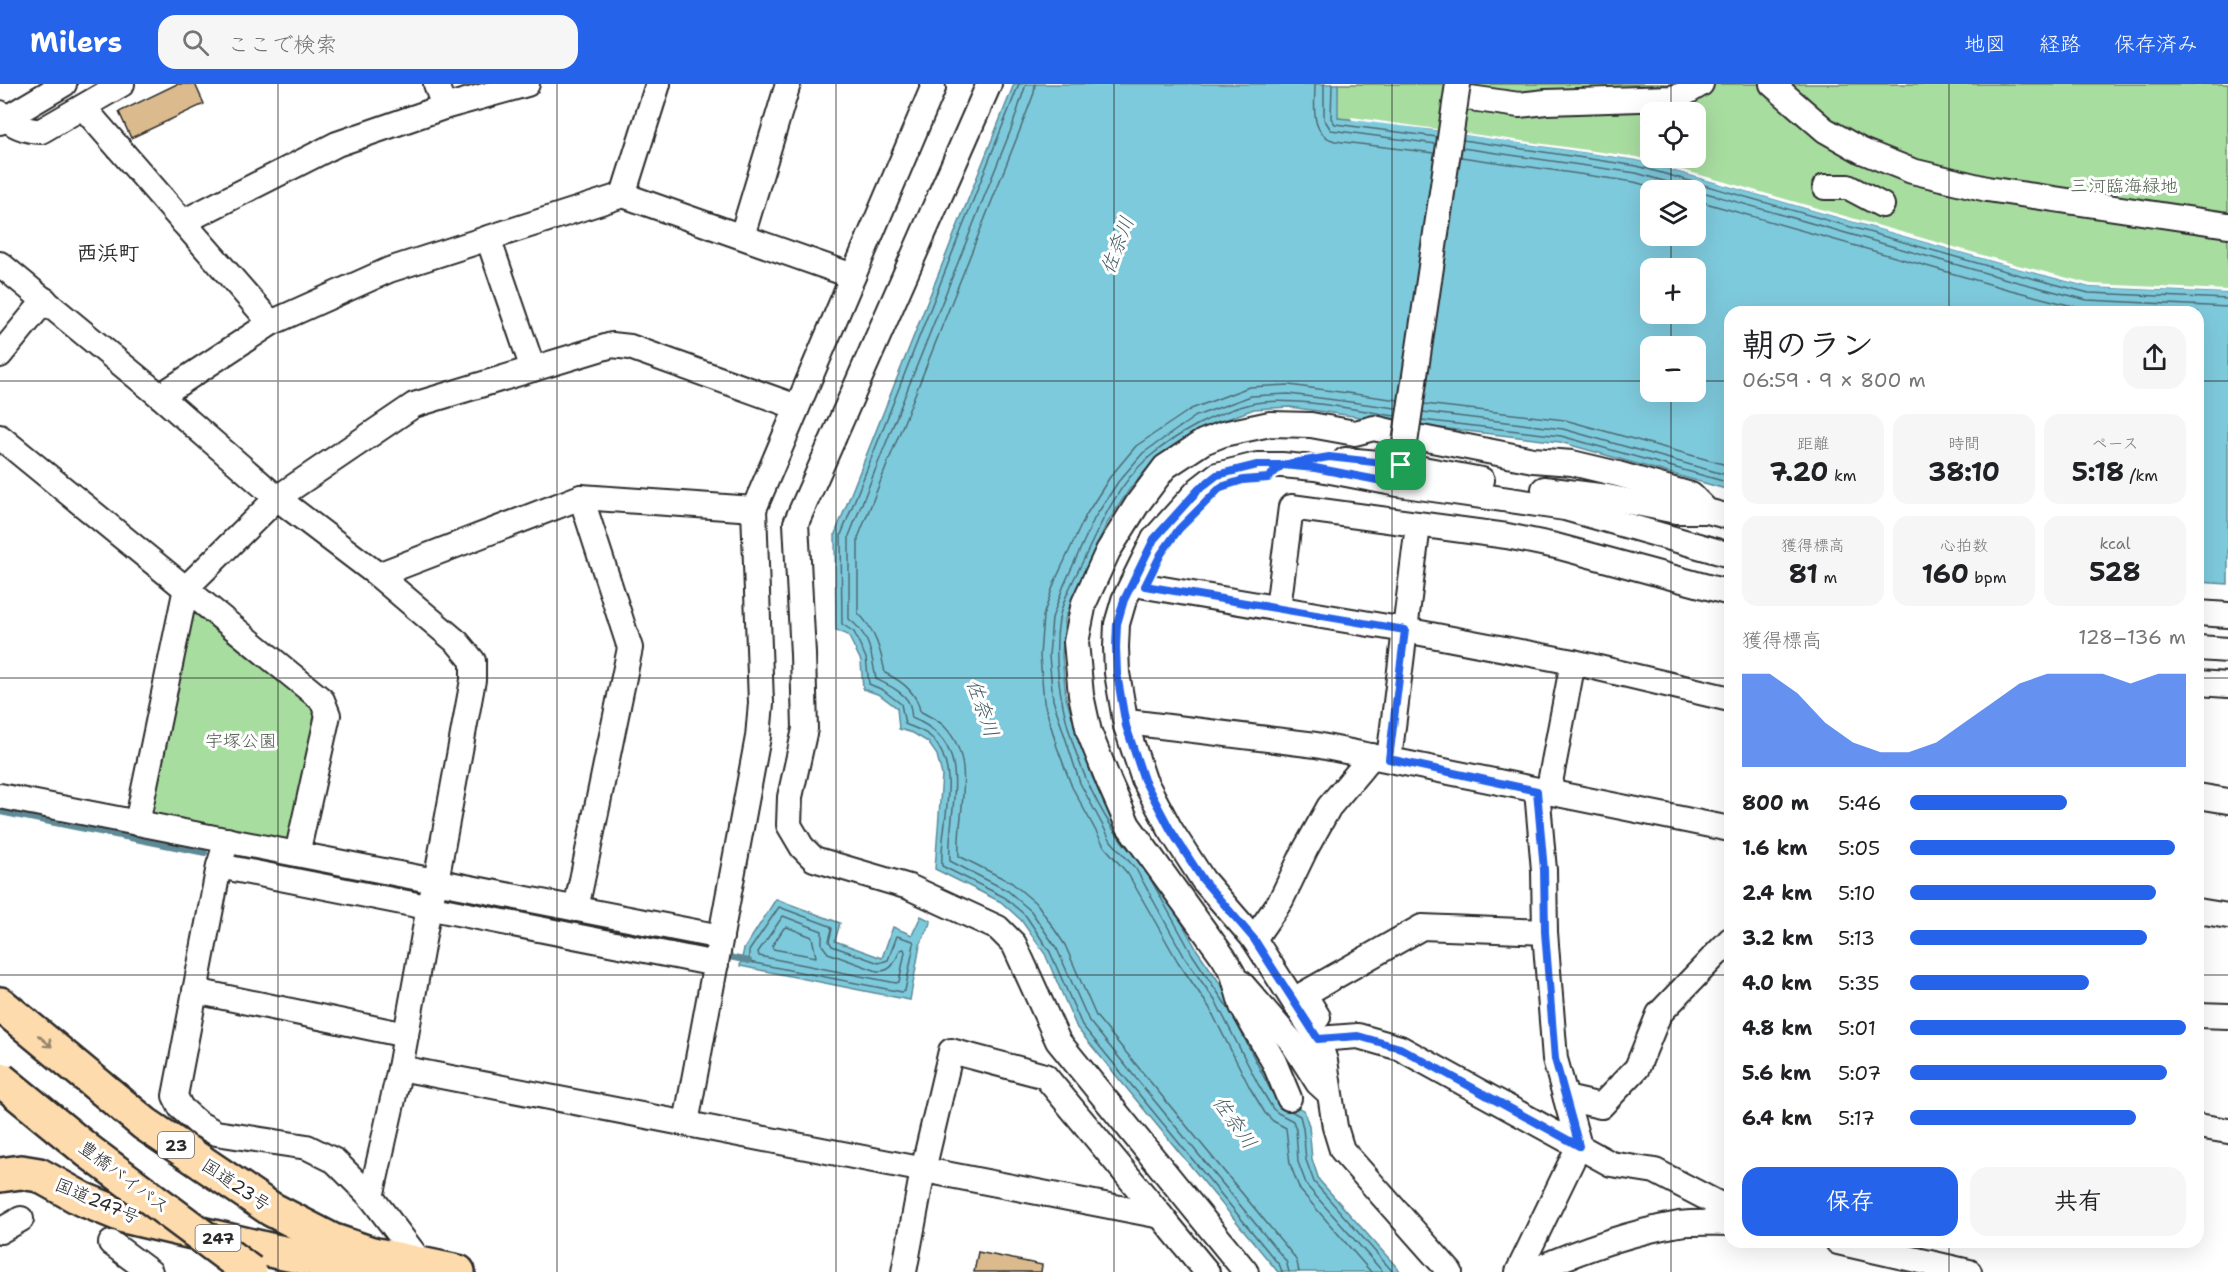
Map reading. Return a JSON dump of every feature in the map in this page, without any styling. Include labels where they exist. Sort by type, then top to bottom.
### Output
[{"type":"highway","name":"国道23号","points":[[0,1004],[145,1124],[271,1209],[331,1240],[350,1266]]},
{"type":"highway","name":"豊橋バイパス","points":[[0,1079],[88,1151],[243,1263]]},
{"type":"highway","name":"豊橋バイパス","points":[[0,1093],[82,1160],[243,1263]]},
{"type":"highway","points":[[0,1149],[39,1175]]},
{"type":"highway","name":"国道247号","points":[[0,1175],[21,1172],[39,1175],[82,1198],[243,1263],[414,1268],[458,1272]]},
{"type":"highway","points":[[243,1263],[277,1261],[291,1272]]},
{"type":"street","points":[[1,114],[31,84]]},
{"type":"street","points":[[1,114],[64,84]]},
{"type":"street","points":[[1,114],[28,131],[41,132],[122,84]]},
{"type":"street","points":[[436,84],[444,107]]},
{"type":"street","points":[[183,222],[337,144],[444,107],[527,84]]},
{"type":"street","points":[[623,195],[658,84]]},
{"type":"street","points":[[742,236],[788,84]]},
{"type":"street","points":[[686,1123],[758,738],[761,703],[754,509],[933,84]]},
{"type":"street","points":[[989,84],[796,523],[805,729],[790,797],[789,825],[802,847],[814,859],[909,887],[998,928],[1014,944],[1058,1041],[1224,1242],[1246,1272]]},
{"type":"street","points":[[1403,452],[1452,92],[1519,105],[1671,98],[1682,95],[1701,84]]},
{"type":"street","points":[[1772,84],[1825,130],[1862,151],[1912,171],[1987,189],[2228,225]]},
{"type":"street","points":[[83,107],[271,323]]},
{"type":"street","points":[[1825,187],[1848,187],[1882,205]]},
{"type":"street","points":[[160,396],[271,323],[388,270],[623,195],[853,276]]},
{"type":"street","points":[[488,238],[533,369]]},
{"type":"street","points":[[0,264],[160,396],[277,498],[378,575],[458,643],[473,661],[473,680],[436,881],[429,907],[400,1068],[371,1197]]},
{"type":"street","points":[[0,355],[45,300]]},
{"type":"street","points":[[137,823],[186,588],[277,498],[414,405],[612,345],[630,347],[797,407]]},
{"type":"street","points":[[1329,1093],[1318,1083],[1292,1042],[1233,974],[1224,958],[1128,825],[1089,732],[1081,696],[1076,642],[1084,603],[1108,551],[1138,504],[1165,467],[1203,442],[1223,434],[1270,424],[1311,425],[1355,433],[1374,428],[1403,452],[1481,480],[1607,497],[1676,511],[1718,514]]},
{"type":"street","points":[[0,437],[322,700],[328,716],[297,854]]},
{"type":"street","points":[[1403,452],[1566,508],[1724,553]]},
{"type":"street","points":[[1322,1039],[1254,939],[1203,880],[1170,829],[1144,780],[1117,674],[1116,647],[1117,624],[1124,600],[1154,539],[1199,489],[1217,475],[1257,465],[1315,468],[1403,452],[1572,463],[1691,495],[1718,514]]},
{"type":"street","points":[[1131,724],[1129,657],[1134,611],[1161,554],[1179,529],[1221,487],[1243,480],[1268,478],[1282,465]]},
{"type":"street","points":[[378,575],[580,497],[754,509]]},
{"type":"street","points":[[576,909],[630,648],[580,497]]},
{"type":"street","points":[[1278,608],[1292,507],[1507,536],[1556,546],[1724,591]]},
{"type":"street","points":[[1254,939],[1281,900],[1329,807],[1380,758],[1405,630],[1419,525]]},
{"type":"street","points":[[1145,586],[1405,630],[1573,662],[1724,698]]},
{"type":"street","points":[[2204,613],[2228,615]]},
{"type":"street","points":[[2204,648],[2228,650]]},
{"type":"street","points":[[1518,1272],[1579,1146],[1555,1059],[1545,932],[1542,792],[1573,662]]},
{"type":"street","points":[[2204,683],[2228,685]]},
{"type":"street","points":[[1131,724],[1316,745],[1724,828]]},
{"type":"street","points":[[0,796],[721,937]]},
{"type":"street","points":[[2204,797],[2228,801]]},
{"type":"street","points":[[227,840],[219,866],[174,1096],[181,1108],[198,1123],[216,1132],[307,1147],[335,1161],[371,1197],[414,1268]]},
{"type":"street","points":[[219,866],[716,964]]},
{"type":"street","points":[[2204,912],[2228,916]]},
{"type":"street","points":[[1450,1272],[1342,1150],[1329,1093],[1317,1016],[1304,994],[1422,927],[1545,932]]},
{"type":"street","points":[[1566,1098],[1601,1106],[1637,1068],[1659,1014],[1724,946]]},
{"type":"street","points":[[1233,974],[1242,1006],[1274,1062],[1289,1098]]},
{"type":"street","points":[[195,991],[406,1035]]},
{"type":"street","points":[[2204,1015],[2228,1016]]},
{"type":"street","points":[[1322,1039],[1358,1036],[1400,1048],[1611,1164],[1656,1171],[1724,1207]]},
{"type":"street","points":[[904,1272],[922,1170],[951,1051],[1045,1076],[1207,1272]]},
{"type":"street","points":[[400,1068],[1161,1216]]},
{"type":"street","points":[[2204,1127],[2228,1131]]},
{"type":"street","points":[[0,1231],[21,1219]]},
{"type":"street","points":[[1530,1272],[1571,1254],[1620,1238],[1681,1224],[1724,1223]]},
{"type":"street","points":[[111,1243],[150,1272]]},
{"type":"street","points":[[1864,1248],[1969,1272]]},
{"type":"green space","name":"三河臨海緑地","points":[[1338,84],[2228,84],[2228,293],[2090,287],[1665,168],[1706,168],[1706,102],[1640,102],[1640,161],[1337,118]]},
{"type":"green space","name":"宇塚公園","points":[[199,613],[317,708],[291,842],[156,819],[152,813],[193,615]]},
{"type":"water","name":"佐奈川","points":[[1014,84],[1338,84],[1338,118],[1387,123],[1637,160],[1640,161],[1640,168],[1665,168],[2090,287],[2228,293],[2228,584],[2204,582],[2204,306],[1724,306],[1724,489],[1560,442],[1290,407],[1254,409],[1203,428],[1152,463],[1129,490],[1106,525],[1065,619],[1062,655],[1066,698],[1092,777],[1123,834],[1147,861],[1197,950],[1228,995],[1285,1102],[1304,1110],[1309,1126],[1312,1159],[1319,1180],[1401,1272],[1278,1272],[1077,1028],[1045,954],[1021,920],[1001,902],[935,869],[942,775],[937,755],[928,742],[913,733],[899,729],[897,708],[880,695],[863,689],[861,661],[848,635],[836,630],[835,534]]},
{"type":"water","points":[[776,899],[840,923],[835,941],[882,958],[893,927],[912,935],[921,916],[931,921],[920,945],[910,1000],[740,966],[744,949]]},
{"type":"pier","points":[[1351,117],[1640,158],[1640,161],[1458,134],[1403,412],[1442,131],[1352,120]]},
{"type":"pier","points":[[1665,168],[1676,168],[2091,284],[2228,290],[2228,293],[2090,287]]},
{"type":"building","points":[[177,84],[195,84],[204,104],[131,138],[119,112]]},
{"type":"building","points":[[978,1252],[1042,1265],[1041,1272],[974,1272]]},
{"type":"waterway","points":[[0,812],[205,853]]},
{"type":"waterway","points":[[729,957],[749,961]]},
{"type":"district","name":"西浜町","points":[[108,253]]},
{"type":"route","points":[[1401,465],[1329,457],[1282,465],[1257,465],[1217,475],[1199,489],[1154,539],[1124,600],[1117,624],[1116,647],[1117,674],[1126,726],[1144,780],[1170,829],[1203,880],[1254,939],[1318,1039],[1358,1036],[1400,1048],[1579,1146],[1555,1059],[1537,791],[1389,759],[1405,630],[1145,586],[1161,554],[1179,529],[1221,487],[1243,480],[1268,478],[1282,465],[1315,468],[1398,484],[1401,465]]}]
